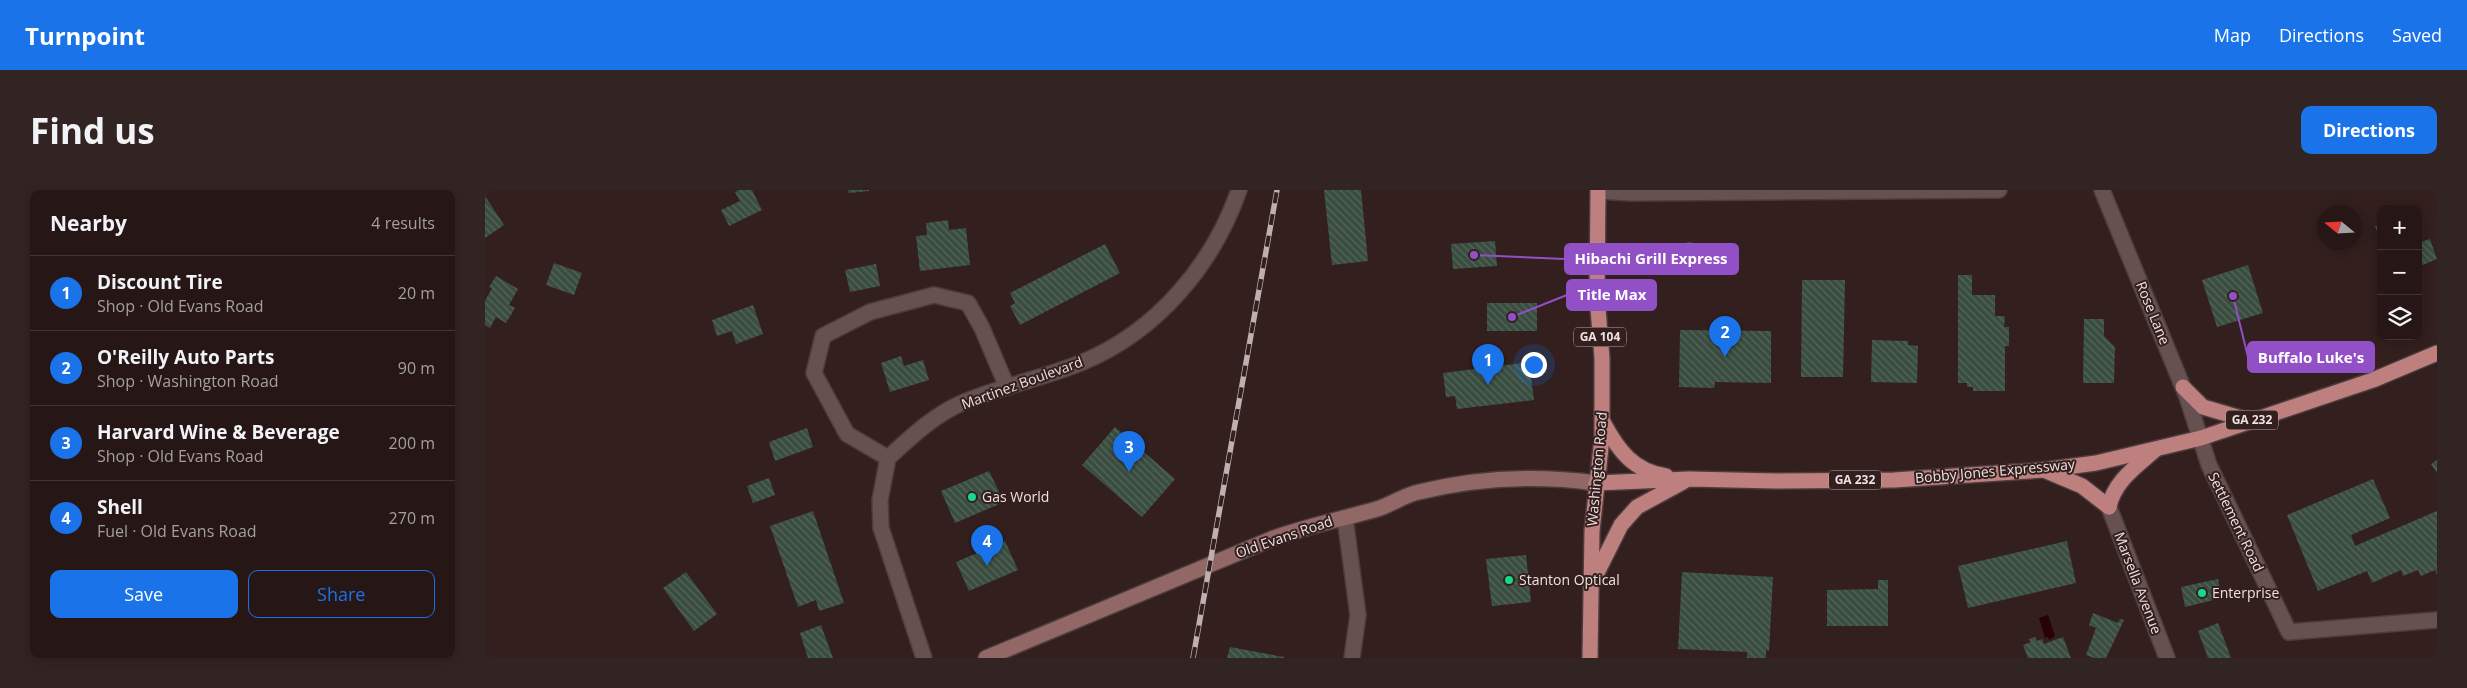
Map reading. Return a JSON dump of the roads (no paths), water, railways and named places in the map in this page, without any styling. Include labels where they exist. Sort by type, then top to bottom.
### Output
[{"type":"main road","name":"Washington Road","points":[[1590,658],[1592,531],[1602,420],[1602,358],[1597,296],[1598,190]]},
{"type":"main road","name":"Bobby Jones Expressway","points":[[1596,483],[1689,479],[1832,481],[2044,470],[2096,463],[2201,438],[2373,380],[2437,353]]},
{"type":"main road","points":[[2183,387],[2203,407],[2251,421]]},
{"type":"main road","points":[[1602,420],[1615,444],[1628,458],[1648,473],[1689,479]]},
{"type":"main road","points":[[2109,507],[2111,498],[2120,482],[2157,448]]},
{"type":"main road","points":[[2044,470],[2082,486],[2109,507]]},
{"type":"main road","points":[[1591,584],[1621,526],[1637,507],[1689,479]]},
{"type":"street","name":"Martinez Boulevard","points":[[888,458],[940,414],[963,402],[1083,362],[1106,350],[1154,318],[1199,270],[1222,232],[1239,190]]},
{"type":"street","points":[[1598,190],[1639,193],[1999,190]]},
{"type":"street","name":"Rose Lane","points":[[2102,190],[2183,387],[2201,438]]},
{"type":"street","points":[[924,658],[881,528],[880,500],[888,458],[847,434],[814,373],[823,336],[870,312],[934,295],[967,303],[982,328],[1007,387]]},
{"type":"street","name":"Settlement Road","points":[[2201,438],[2209,465],[2289,632],[2437,620]]},
{"type":"street","name":"Old Evans Road","points":[[986,658],[1261,543],[1320,522],[1345,518],[1380,508],[1417,492],[1490,480],[1558,478],[1596,483]]},
{"type":"street","name":"Marsella Avenue","points":[[2109,507],[2167,658]]},
{"type":"street","points":[[1345,518],[1357,615],[1352,658]]},
{"type":"railway","points":[[1193,658],[1277,190]]},
{"type":"place","name":"Hibachi Grill Express","points":[[1474,255]]},
{"type":"place","name":"Buffalo Luke's","points":[[2233,296]]},
{"type":"place","name":"Title Max","points":[[1512,317]]},
{"type":"place","name":"O'Reilly Auto Parts","points":[[1725,357]]},
{"type":"place","name":"Discount Tire","points":[[1488,385]]},
{"type":"place","name":"Harvard Wine & Beverage","points":[[1129,472]]},
{"type":"place","name":"Gas World","points":[[972,497]]},
{"type":"place","name":"Shell","points":[[987,566]]},
{"type":"place","name":"Stanton Optical","points":[[1509,580]]},
{"type":"place","name":"Enterprise","points":[[2202,593]]}]
